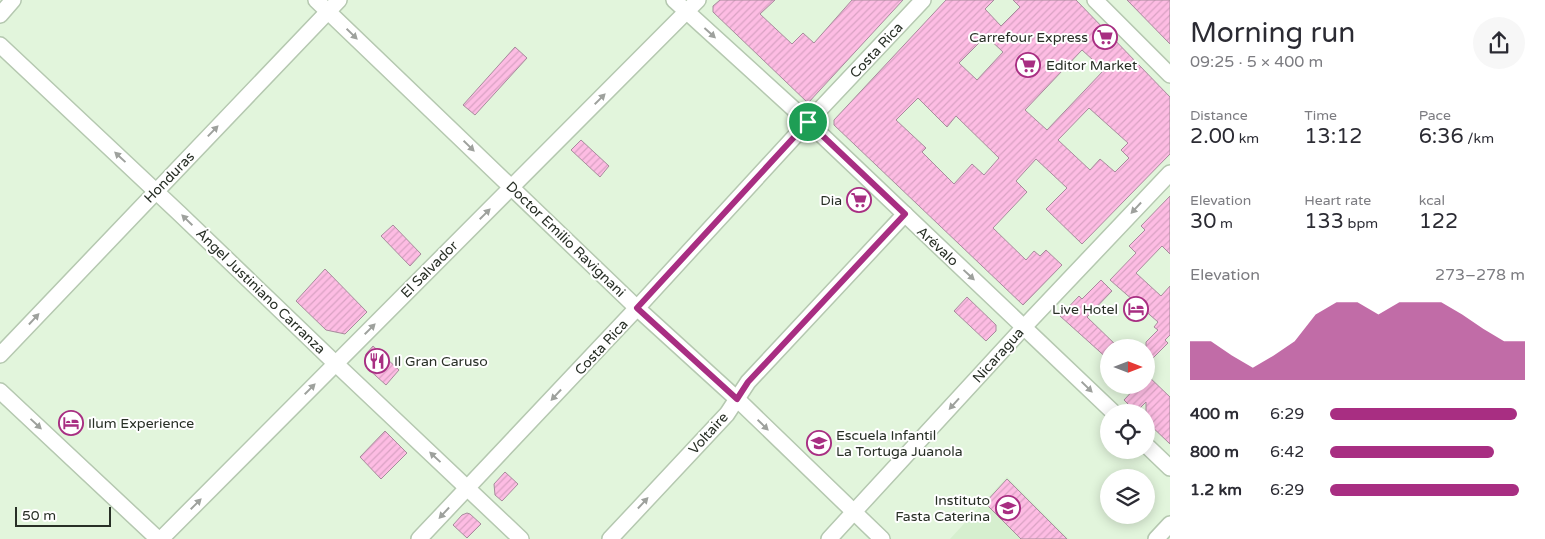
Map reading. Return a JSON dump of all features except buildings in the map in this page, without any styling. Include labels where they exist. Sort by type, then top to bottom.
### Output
[{"type":"street","points":[[0,15],[13,0]]},
{"type":"street","name":"Doctor Emilio Ravignani","points":[[316,0],[333,6],[512,188],[637,308],[737,399],[882,539]]},
{"type":"street","name":"Arévalo","points":[[674,0],[808,122],[1105,404]]},
{"type":"street","name":"El Salvador","points":[[160,539],[698,0]]},
{"type":"street","name":"Costa Rica","points":[[419,539],[923,0]]},
{"type":"street","points":[[1095,0],[1170,75]]},
{"type":"street","name":"Honduras","points":[[0,354],[333,6]]},
{"type":"street","name":"Ángel Justiniano Carranza","points":[[0,44],[520,539]]},
{"type":"street","name":"Nicaragua","points":[[829,539],[1024,327],[1170,173]]},
{"type":"street","name":"Voltaire","points":[[610,539],[727,414],[748,382],[905,214]]},
{"type":"street","points":[[0,391],[160,539]]},
{"type":"street","points":[[1155,454],[1170,468]]},
{"type":"street","points":[[1156,539],[1170,524]]},
{"type":"shaded area","name":"Instituto Fasta Caterina","points":[[1007,477],[1069,539],[950,539]]},
{"type":"place","name":"Carrefour Express","points":[[1105,37]]},
{"type":"place","name":"Editor Market","points":[[1028,65]]},
{"type":"place","name":"Dia","points":[[859,200]]},
{"type":"place","name":"Live Hotel","points":[[1136,309]]},
{"type":"place","name":"Il Gran Caruso","points":[[377,361]]},
{"type":"place","name":"Ilum Experience","points":[[71,423]]},
{"type":"place","name":"Escuela Infantil La Tortuga Juanola","points":[[819,443]]},
{"type":"place","name":"Instituto Fasta Caterina","points":[[1008,508]]},
{"type":"route","points":[[808,122],[905,214],[748,382],[737,399],[637,308],[808,122]]}]
